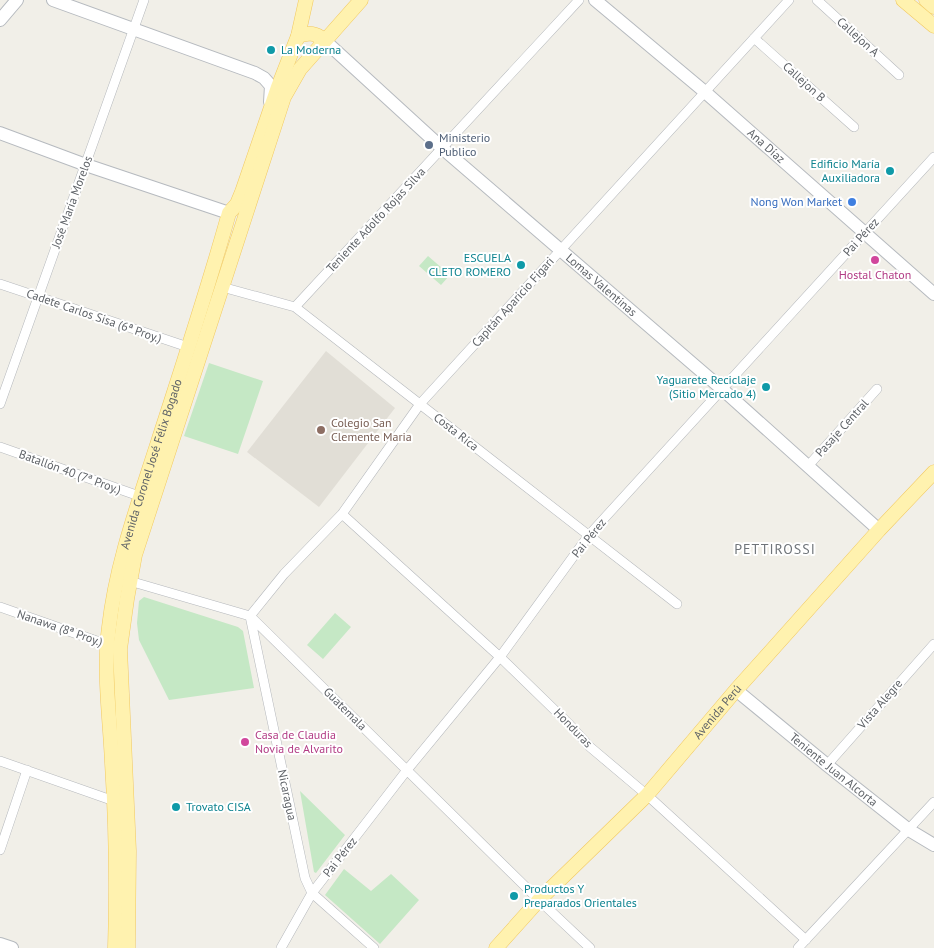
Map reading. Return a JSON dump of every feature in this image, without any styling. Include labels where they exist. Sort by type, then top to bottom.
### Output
[{"type":"main road","name":"Avenida Coronel José Félix Bogado","points":[[123,579],[139,496],[208,288],[229,213],[240,198],[268,112],[298,36],[306,0]]},
{"type":"main road","name":"Avenida Coronel José Félix Bogado","points":[[128,948],[129,842],[110,616],[123,579],[135,555],[288,88],[300,69],[324,40],[361,0]]},
{"type":"main road","points":[[903,0],[934,26]]},
{"type":"main road","points":[[926,0],[934,7]]},
{"type":"main road","points":[[298,36],[306,33],[314,34],[324,40]]},
{"type":"main road","points":[[229,213],[238,237]]},
{"type":"main road","name":"Avenida Perú","points":[[496,948],[539,900],[647,795],[736,690],[879,530],[934,472]]},
{"type":"main road","name":"Avenida Coronel José Félix Bogado","points":[[114,647],[115,948]]},
{"type":"street","points":[[0,20],[17,0]]},
{"type":"street","points":[[54,0],[261,76],[271,86],[268,112]]},
{"type":"street","name":"José María Morelos","points":[[0,404],[144,0]]},
{"type":"street","name":"Teniente Adolfo Rojas Silva","points":[[295,307],[579,0]]},
{"type":"street","name":"Ana Díaz","points":[[595,0],[705,92],[934,294]]},
{"type":"street","name":"Capitán Aparicio Figari","points":[[250,616],[284,574],[342,514],[420,404],[789,0]]},
{"type":"street","name":"Callejon A","points":[[817,0],[899,75]]},
{"type":"street","name":"Callejon B","points":[[754,38],[854,127]]},
{"type":"street","name":"Lomas Valentinas","points":[[324,40],[442,148],[722,389],[879,530]]},
{"type":"street","points":[[0,133],[86,165],[229,213]]},
{"type":"street","name":"Pai Pérez","points":[[281,948],[312,893],[407,770],[500,657],[589,536],[934,157]]},
{"type":"street","name":"Cadete Carlos Sisa (6ª Proy.)","points":[[0,284],[188,348]]},
{"type":"street","name":"Costa Rica","points":[[222,287],[295,307],[677,604]]},
{"type":"street","name":"Pasaje Central","points":[[808,466],[877,389]]},
{"type":"street","name":"Batallón 40 (7ª Proy.)","points":[[0,447],[139,496]]},
{"type":"street","name":"Honduras","points":[[342,514],[500,657],[590,747],[647,795],[806,940]]},
{"type":"street","name":"Guatemala","points":[[123,579],[250,616],[590,948]]},
{"type":"street","name":"Nanawa (8ª Proy.)","points":[[0,607],[114,647]]},
{"type":"street","name":"Nicaragua","points":[[250,616],[305,878],[312,893],[374,948]]},
{"type":"street","name":"Vista Alegre","points":[[827,766],[934,644]]},
{"type":"street","name":"Teniente Juan Alcorta","points":[[736,690],[827,766],[909,830],[934,845]]},
{"type":"street","points":[[0,761],[114,801]]},
{"type":"street","points":[[0,850],[27,770]]},
{"type":"street","points":[[798,948],[934,802]]},
{"type":"street","points":[[0,944],[12,948]]},
{"type":"shaded area","name":"Colegio San Clemente Maria","points":[[326,351],[395,408],[319,507],[247,452]]},
{"type":"green space","points":[[428,256],[450,275],[441,285],[419,266]]},
{"type":"green space","points":[[209,363],[263,381],[238,454],[184,436]]},
{"type":"green space","points":[[144,597],[238,627],[243,631],[254,688],[169,700],[139,640],[137,623],[139,601]]},
{"type":"green space","points":[[335,613],[351,627],[323,659],[307,645]]},
{"type":"green space","points":[[300,791],[345,835],[316,873],[314,872]]},
{"type":"green space","points":[[344,869],[371,891],[391,874],[419,900],[380,944],[325,895]]},
{"type":"place","name":"La Moderna","points":[[271,50]]},
{"type":"place","name":"Ministerio Publico","points":[[429,145]]},
{"type":"place","name":"Edificio María Auxiliadora","points":[[890,171]]},
{"type":"place","name":"Nong Won Market","points":[[852,202]]},
{"type":"place","name":"Hostal Chaton","points":[[875,260]]},
{"type":"place","name":"ESCUELA CLETO ROMERO","points":[[521,265]]},
{"type":"place","name":"Yaguarete Reciclaje (Sitio Mercado 4)","points":[[766,387]]},
{"type":"place","name":"Colegio San Clemente Maria","points":[[321,430]]},
{"type":"place","name":"Casa de Claudia Novia de Alvarito","points":[[245,742]]},
{"type":"place","name":"Trovato CISA","points":[[176,807]]},
{"type":"place","name":"Productos Y Preparados Orientales","points":[[514,896]]},
{"type":"district","name":"PETTIROSSI","points":[[775,549]]}]
